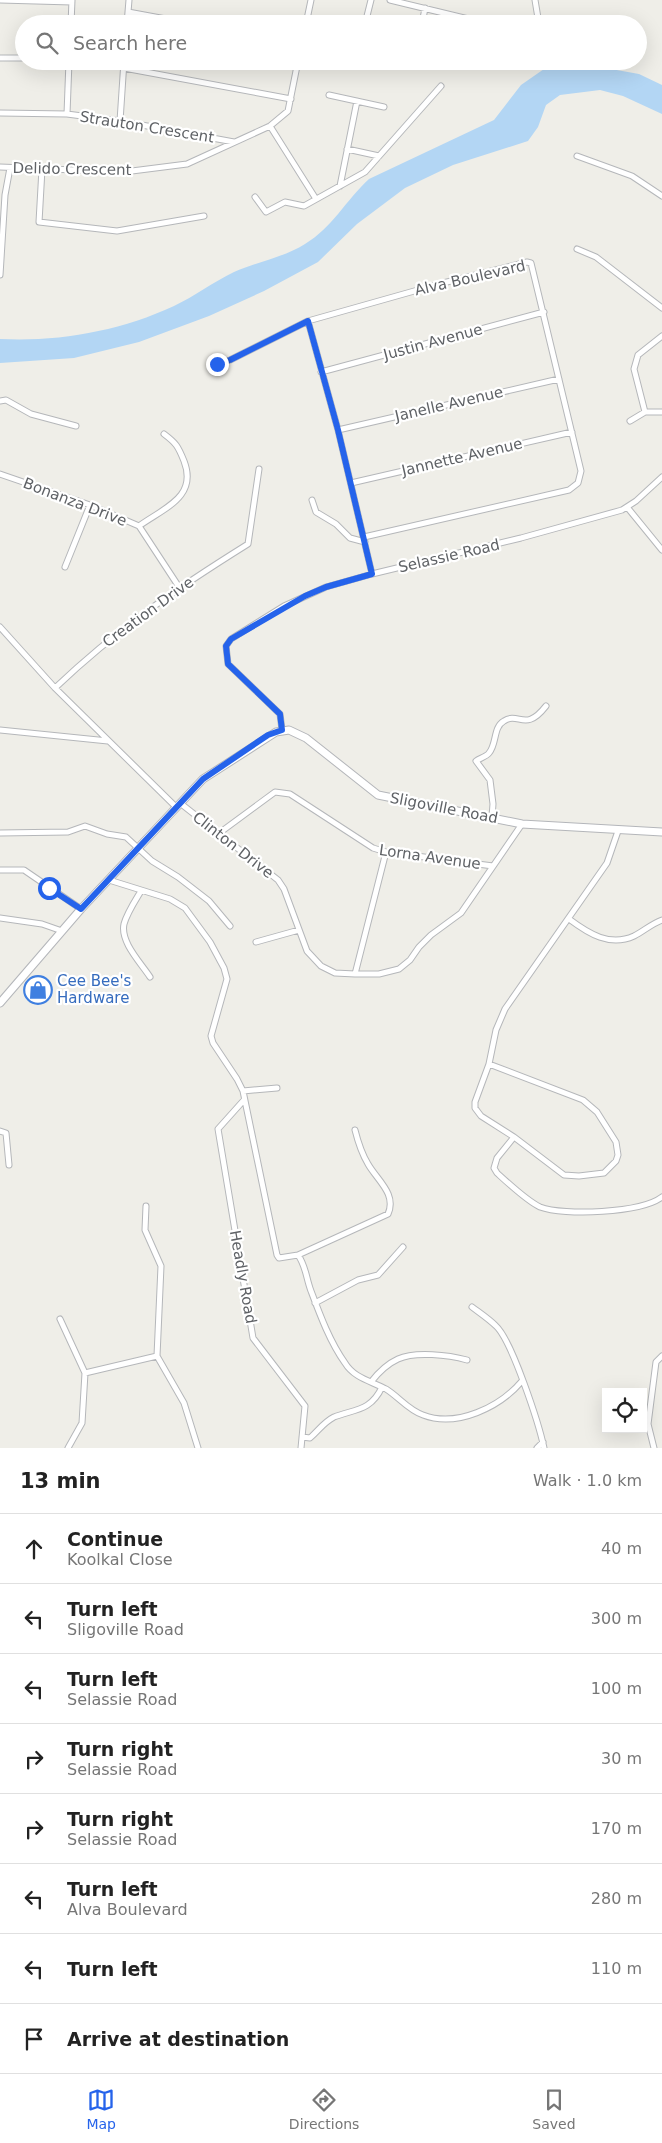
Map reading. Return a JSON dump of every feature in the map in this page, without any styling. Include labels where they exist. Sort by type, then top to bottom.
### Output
[{"type":"street","points":[[0,0],[72,1],[71,15]]},
{"type":"street","points":[[128,0],[128,15]]},
{"type":"street","points":[[308,15],[311,0]]},
{"type":"street","points":[[368,15],[371,0]]},
{"type":"street","points":[[390,0],[453,15]]},
{"type":"street","points":[[534,0],[537,15]]},
{"type":"street","points":[[424,15],[425,8]]},
{"type":"street","points":[[128,12],[144,15]]},
{"type":"street","points":[[0,58],[15,58]]},
{"type":"street","points":[[67,114],[69,70]]},
{"type":"street","points":[[120,121],[124,70]]},
{"type":"street","points":[[135,70],[291,99]]},
{"type":"street","name":"Delido Crescent","points":[[0,167],[124,172],[187,164],[270,126],[288,111],[296,70]]},
{"type":"street","points":[[255,197],[264,211],[267,212],[285,202],[302,206],[365,172],[441,86]]},
{"type":"street","points":[[329,95],[384,107]]},
{"type":"street","points":[[340,186],[357,101]]},
{"type":"street","name":"Strauton Crescent","points":[[0,113],[67,114],[120,121],[234,142]]},
{"type":"street","points":[[270,126],[316,199]]},
{"type":"street","points":[[348,149],[379,156]]},
{"type":"street","points":[[577,156],[632,176],[662,196]]},
{"type":"street","points":[[0,275],[5,195],[10,168]]},
{"type":"street","points":[[42,169],[39,222],[117,232],[204,216]]},
{"type":"street","points":[[577,249],[596,257],[662,308]]},
{"type":"street","name":"Alva Boulevard","points":[[217,364],[230,360],[308,321],[439,284],[527,262],[532,265],[581,471],[578,483],[569,490],[365,540]]},
{"type":"street","name":"Justin Avenue","points":[[322,372],[544,312]]},
{"type":"street","points":[[308,321],[338,430],[372,574]]},
{"type":"street","points":[[645,412],[634,369],[638,355],[662,336]]},
{"type":"street","name":"Janelle Avenue","points":[[338,430],[559,379]]},
{"type":"street","points":[[3,400],[31,414],[76,426]]},
{"type":"street","points":[[630,421],[645,412],[662,412]]},
{"type":"street","name":"Jannette Avenue","points":[[351,483],[572,432]]},
{"type":"street","points":[[139,526],[180,497],[186,490],[189,481],[188,472],[177,444],[164,434]]},
{"type":"street","name":"Creation Drive","points":[[55,688],[91,654],[136,618],[179,587],[248,544],[259,469]]},
{"type":"street","name":"Bonanza Drive","points":[[0,473],[90,505],[139,526],[179,587]]},
{"type":"street","name":"Selassie Road","points":[[282,730],[280,714],[228,664],[225,652],[231,639],[284,606],[326,587],[578,523],[627,507],[662,477]]},
{"type":"street","points":[[312,500],[316,512],[336,524],[350,538],[365,540]]},
{"type":"street","points":[[65,567],[90,505]]},
{"type":"street","points":[[627,507],[662,550]]},
{"type":"street","name":"Clinton Drive","points":[[0,627],[55,688],[108,741],[178,805],[278,880],[284,889],[307,952],[321,966],[335,973],[379,974],[399,969],[410,960],[431,935],[461,913],[522,824]]},
{"type":"street","points":[[492,817],[493,804],[490,780],[476,761],[490,753],[501,723],[506,720],[530,721],[539,715],[546,706]]},
{"type":"street","points":[[0,730],[108,741]]},
{"type":"street","points":[[2,998],[81,909],[203,779],[268,735],[282,730]]},
{"type":"street","name":"Sligoville Road","points":[[282,730],[295,731],[306,738],[378,795],[522,824],[618,831],[662,832]]},
{"type":"street","name":"Lorna Avenue","points":[[218,834],[275,792],[284,792],[290,794],[363,843],[386,852],[493,866]]},
{"type":"street","points":[[0,833],[68,832],[85,826],[107,834],[126,837],[152,862],[178,877],[210,901],[230,926]]},
{"type":"street","points":[[489,1064],[574,1096],[589,1104],[616,1142],[618,1155],[616,1161],[604,1172],[570,1177],[564,1175],[514,1137],[481,1116],[475,1108],[476,1096],[489,1064],[496,1030],[505,1009],[607,864],[618,831]]},
{"type":"street","points":[[355,974],[386,852]]},
{"type":"street","points":[[0,870],[24,870],[81,909]]},
{"type":"street","points":[[109,880],[170,899],[185,908],[210,942],[224,968],[227,979],[225,990],[211,1036],[213,1043],[243,1091],[277,1255],[280,1258],[298,1255],[388,1214],[391,1207],[387,1191],[368,1164],[360,1148],[355,1130]]},
{"type":"street","points":[[141,891],[124,922],[124,930],[131,949],[150,977]]},
{"type":"street","points":[[0,918],[42,924],[62,931]]},
{"type":"street","points":[[569,920],[587,933],[602,939],[619,941],[634,936],[662,920]]},
{"type":"street","points":[[256,942],[298,930]]},
{"type":"street","points":[[243,1091],[277,1088]]},
{"type":"street","name":"Headly Road","points":[[244,1100],[218,1129],[253,1338],[305,1406],[302,1448]]},
{"type":"street","points":[[0,1131],[6,1133],[9,1165]]},
{"type":"street","points":[[514,1137],[497,1158],[494,1168],[497,1173],[538,1206],[553,1211],[608,1211],[646,1205],[662,1197]]},
{"type":"street","points":[[146,1206],[145,1230],[161,1266],[157,1356],[184,1403],[198,1448]]},
{"type":"street","points":[[315,1303],[358,1280],[378,1275],[403,1247]]},
{"type":"street","points":[[298,1255],[305,1266],[315,1303],[346,1366],[362,1379],[396,1395],[412,1410],[424,1416],[453,1418],[471,1416],[513,1391],[522,1381]]},
{"type":"street","points":[[472,1307],[497,1326],[509,1347],[539,1426],[543,1445],[537,1448]]},
{"type":"street","points":[[60,1319],[85,1373],[82,1423],[68,1448]]},
{"type":"street","points":[[371,1382],[380,1371],[404,1357],[450,1355],[467,1360]]},
{"type":"street","points":[[85,1373],[157,1356]]},
{"type":"street","points":[[654,1448],[648,1424],[656,1362],[662,1356]]},
{"type":"street","points":[[302,1437],[310,1438],[323,1424],[334,1417],[360,1411],[373,1402],[382,1387]]},
{"type":"water","points":[[543,70],[617,70],[639,74],[662,85],[662,114],[623,96],[600,90],[560,95],[546,105],[538,127],[528,141],[453,165],[405,188],[357,224],[318,262],[264,291],[209,316],[139,342],[74,358],[0,363],[0,339],[44,339],[89,333],[132,322],[174,306],[234,272],[297,249],[323,230],[369,179],[494,120],[521,85]]},
{"type":"place","name":"Cee Bee's Hardware","points":[[38,990]]},
{"type":"route","points":[[49,888],[81,909],[203,779],[268,735],[282,730],[280,714],[228,664],[225,652],[226,646],[231,639],[284,606],[305,596],[326,587],[372,574],[366,542],[338,430],[308,321],[230,360],[217,364]]}]
